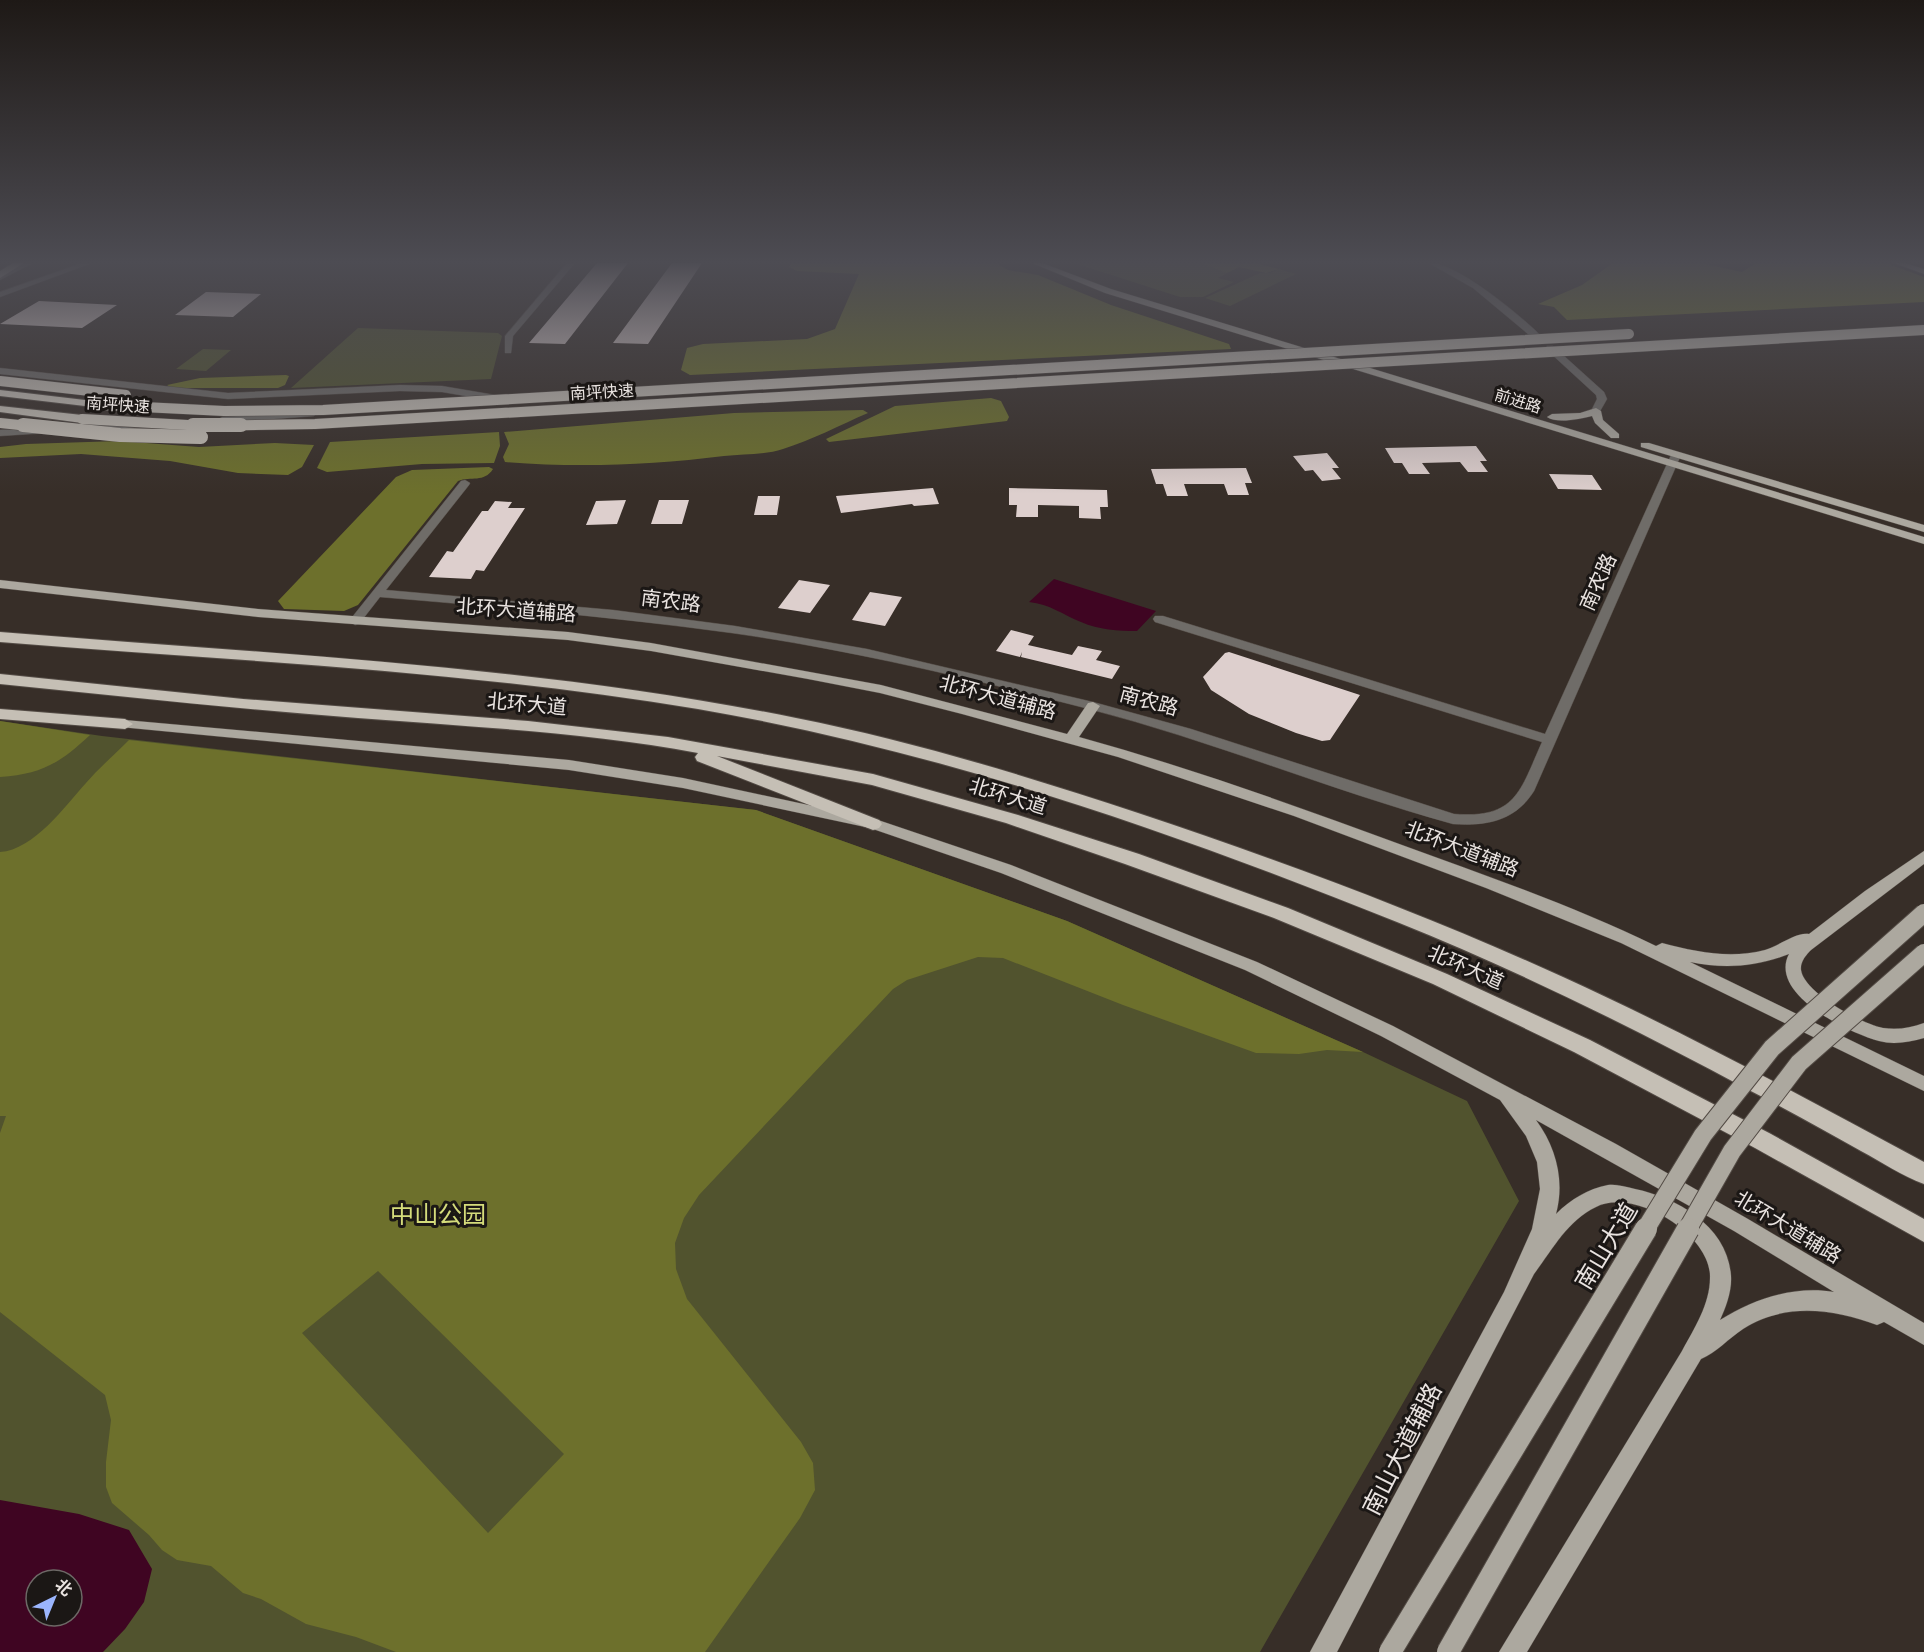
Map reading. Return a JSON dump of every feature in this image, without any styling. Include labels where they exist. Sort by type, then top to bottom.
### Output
[{"type":"highway","name":"南坪快速","points":[[0,393],[113,406],[255,411],[335,410],[1522,340]]},
{"type":"highway","name":"南坪快速","points":[[0,409],[137,424],[205,426],[315,424],[1754,340]]},
{"type":"highway","points":[[0,381],[120,394],[218,400],[330,399],[572,387],[706,388]]},
{"type":"highway","points":[[0,423],[120,435],[206,437],[376,428],[511,414]]},
{"type":"highway","name":"北环大道","points":[[0,637],[448,673],[569,687],[694,704],[796,723],[900,747],[1034,786],[1154,825],[1300,876],[1462,941],[1608,1007],[1801,1106],[1924,1174]]},
{"type":"highway","name":"北环大道","points":[[0,679],[243,704],[528,726],[668,742],[873,780],[1012,819],[1132,859],[1281,913],[1440,979],[1582,1046],[1763,1141],[1924,1231]]},
{"type":"highway","points":[[0,714],[125,724]]},
{"type":"highway","points":[[668,742],[873,825]]},
{"type":"main road","name":"前进路","points":[[1272,340],[1674,460],[1924,529]]},
{"type":"main road","name":"前进路","points":[[1299,340],[1615,436],[1674,460],[1924,541]]},
{"type":"main road","points":[[1552,417],[1581,416],[1596,411],[1598,421],[1615,436]]},
{"type":"main road","name":"北环大道辅路","points":[[0,584],[258,613],[568,636],[651,647],[881,689],[1071,739],[1299,813],[1492,884],[1627,939],[1924,1084]]},
{"type":"main road","points":[[1071,739],[1093,706]]},
{"type":"main road","name":"北环大道辅路","points":[[125,724],[569,765],[683,783],[873,825],[1006,869],[1251,966],[1387,1031],[1741,1225],[1924,1336]]},
{"type":"main road","points":[[1924,856],[1801,950],[1794,959],[1792,968],[1796,979],[1808,995],[1857,1026],[1881,1034],[1899,1036],[1917,1034],[1924,1030]]},
{"type":"main road","name":"南山大道","points":[[1390,1652],[1702,1135],[1772,1048],[1924,913]]},
{"type":"main road","points":[[1627,939],[1721,962],[1752,960],[1783,952],[1827,928]]},
{"type":"main road","points":[[1448,1652],[1732,1151],[1799,1063],[1924,953]]},
{"type":"main road","points":[[1498,1090],[1531,1124],[1545,1152],[1550,1190],[1546,1219],[1525,1269]]},
{"type":"main road","points":[[1512,1652],[1533,1621],[1691,1356],[1716,1304],[1722,1276],[1719,1261],[1708,1242],[1693,1225],[1648,1200],[1608,1193],[1578,1205],[1525,1269]]},
{"type":"main road","name":"南山大道辅路","points":[[1323,1652],[1377,1555],[1525,1269]]},
{"type":"main road","points":[[1691,1356],[1716,1333],[1737,1319],[1785,1301],[1832,1301],[1862,1308],[1924,1336]]},
{"type":"street","points":[[508,351],[509,340]]},
{"type":"street","points":[[1541,340],[1600,394],[1602,399],[1596,411]]},
{"type":"street","points":[[0,433],[1229,358]]},
{"type":"street","points":[[0,371],[228,396],[426,388],[519,402]]},
{"type":"street","name":"南农路","points":[[377,593],[556,607],[735,630],[867,653],[1093,706],[1276,760],[1432,813],[1471,821],[1502,815],[1521,801],[1674,460]]},
{"type":"street","points":[[355,621],[465,483]]},
{"type":"street","points":[[1159,619],[1550,740]]},
{"type":"green space","points":[[344,340],[501,340],[491,379],[291,388]]},
{"type":"green space","points":[[784,340],[1217,340],[1229,344],[1231,349],[690,375],[681,370],[687,348],[703,344]]},
{"type":"green space","points":[[203,349],[231,350],[206,371],[176,369]]},
{"type":"green space","points":[[289,376],[285,385],[278,388],[172,388],[167,385],[200,378]]},
{"type":"green space","points":[[991,398],[1001,401],[1009,417],[1007,421],[829,442],[826,439],[895,406]]},
{"type":"green space","points":[[863,410],[868,413],[815,437],[783,449],[761,453],[669,462],[588,465],[505,462],[503,457],[509,444],[504,432],[734,413]]},
{"type":"green space","points":[[499,432],[500,446],[494,463],[422,464],[327,472],[317,468],[330,442]]},
{"type":"green space","points":[[119,441],[199,447],[275,443],[314,445],[302,467],[288,475],[238,473],[170,461],[81,454],[0,458],[0,447]]},
{"type":"green space","points":[[489,467],[493,469],[486,476],[458,481],[358,605],[344,611],[284,609],[278,601],[396,477],[412,470]]},
{"type":"green space","name":"中山公园","points":[[0,721],[102,736],[756,810],[1067,921],[1363,1052],[1467,1101],[1519,1201],[1260,1652],[0,1652]]},
{"type":"green space","points":[[0,721],[90,735],[50,765],[28,773],[0,777]]},
{"type":"green space","points":[[129,740],[756,810],[1067,921],[1363,1052],[1327,1050],[1299,1054],[1256,1053],[1123,1005],[1003,958],[978,957],[907,980],[893,989],[699,1195],[684,1218],[675,1243],[676,1269],[687,1299],[801,1442],[813,1463],[815,1490],[800,1518],[705,1652],[396,1652],[356,1637],[306,1624],[261,1599],[243,1593],[211,1566],[177,1560],[162,1550],[149,1535],[112,1503],[106,1487],[106,1462],[111,1420],[105,1395],[0,1312],[0,1133],[6,1116],[0,1116],[0,852],[25,844],[37,835]],"holes":[[[378,1271],[564,1454],[488,1533],[302,1333]]]},
{"type":"shaded area","points":[[1054,579],[1156,611],[1137,631],[1116,630],[1088,625],[1050,607],[1029,602]]},
{"type":"shaded area","points":[[0,1500],[79,1514],[129,1530],[152,1569],[144,1602],[125,1629],[103,1652],[0,1652]]},
{"type":"building","points":[[531,340],[568,340],[565,344],[529,343]]},
{"type":"building","points":[[615,340],[651,340],[648,344],[613,343]]},
{"type":"building","points":[[1476,446],[1487,461],[1480,461],[1488,472],[1468,472],[1460,462],[1422,463],[1430,474],[1409,474],[1402,463],[1394,463],[1385,448]]},
{"type":"building","points":[[1327,453],[1339,468],[1332,468],[1341,479],[1322,481],[1313,470],[1305,471],[1293,456]]},
{"type":"building","points":[[1246,468],[1252,483],[1245,483],[1249,495],[1228,495],[1224,484],[1184,484],[1188,496],[1167,496],[1163,484],[1156,484],[1151,469]]},
{"type":"building","points":[[1549,474],[1592,475],[1602,490],[1558,489]]},
{"type":"building","points":[[933,488],[939,504],[914,506],[912,504],[841,513],[836,496]]},
{"type":"building","points":[[1009,488],[1107,490],[1108,507],[1100,507],[1101,519],[1079,518],[1079,506],[1038,505],[1038,517],[1016,517],[1017,505],[1009,505]]},
{"type":"building","points":[[758,496],[780,496],[777,515],[754,515]]},
{"type":"building","points":[[626,500],[617,524],[586,525],[596,501]]},
{"type":"building","points":[[659,500],[689,500],[682,524],[651,524]]},
{"type":"building","points":[[495,501],[512,502],[508,508],[525,508],[484,571],[476,570],[471,579],[429,577],[447,551],[453,552],[482,511],[488,511]]},
{"type":"building","points":[[799,580],[830,585],[810,613],[778,608]]},
{"type":"building","points":[[870,592],[902,597],[885,626],[852,620]]},
{"type":"building","points":[[1011,630],[1034,636],[1028,645],[1072,655],[1078,646],[1102,651],[1096,660],[1120,666],[1112,679],[1021,657],[1022,652],[1020,657],[996,651]]},
{"type":"building","points":[[1229,652],[1360,695],[1330,740],[1322,741],[1296,733],[1249,714],[1211,690],[1203,677],[1225,653]]}]
